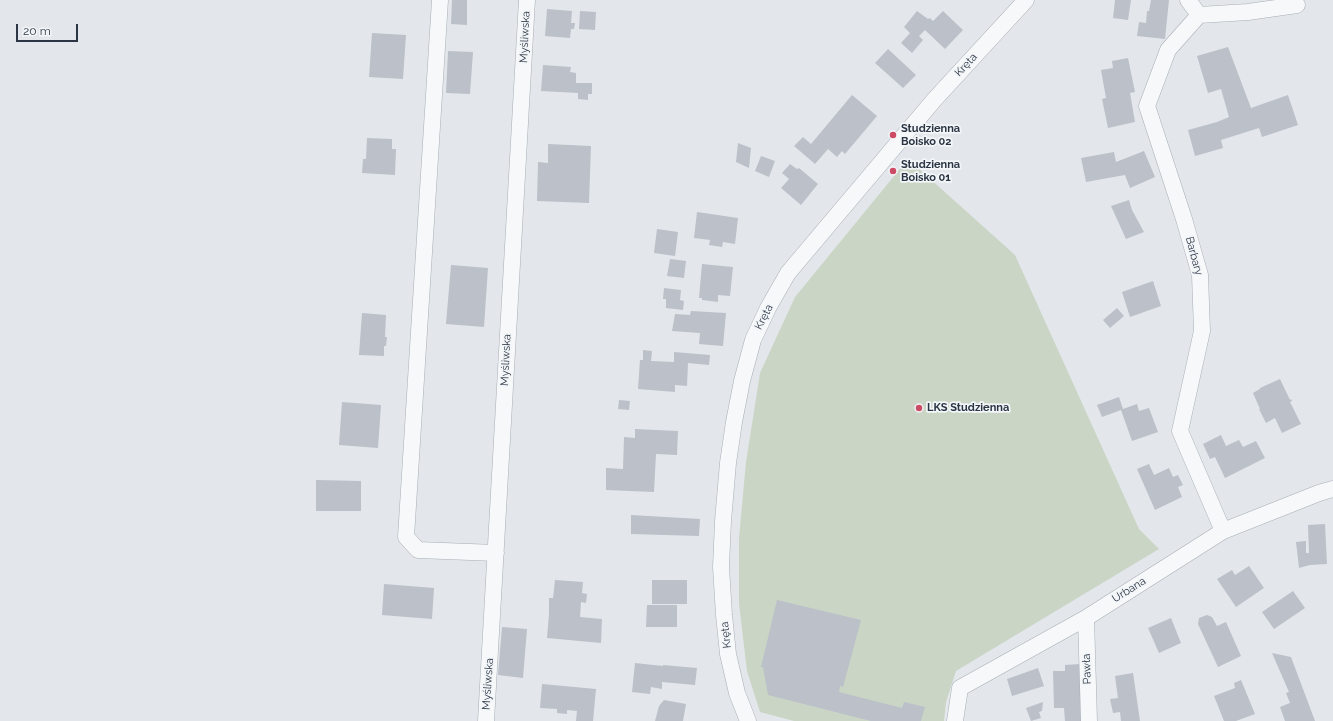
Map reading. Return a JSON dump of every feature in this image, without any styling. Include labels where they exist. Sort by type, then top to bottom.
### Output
[{"type":"street","points":[[440,0],[406,537],[418,550],[496,553]]},
{"type":"street","name":"Myśliwska","points":[[486,721],[527,0]]},
{"type":"street","name":"Kręta","points":[[748,721],[737,693],[728,654],[721,567],[728,463],[742,381],[753,340],[768,308],[788,274],[934,100],[1026,0]]},
{"type":"street","points":[[1188,0],[1198,15],[1248,12],[1297,5]]},
{"type":"street","name":"Barbary","points":[[1198,15],[1168,50],[1147,106],[1184,219],[1200,275],[1202,331],[1180,431],[1223,531]]},
{"type":"street","name":"Urbana","points":[[955,721],[960,688],[1086,618],[1223,531],[1319,493],[1333,489]]},
{"type":"street","name":"Pawła","points":[[1086,618],[1089,721]]},
{"type":"green space","name":"LKS Studzienna","points":[[908,159],[1015,255],[1139,529],[1159,549],[956,671],[946,702],[944,721],[794,721],[760,712],[747,671],[739,604],[739,538],[746,462],[760,373],[795,297]]},
{"type":"building","points":[[452,0],[467,0],[467,25],[451,24]]},
{"type":"building","points":[[1115,0],[1131,0],[1128,20],[1113,18]]},
{"type":"building","points":[[1151,0],[1169,0],[1165,39],[1137,36],[1139,22],[1146,23],[1147,11],[1149,11]]},
{"type":"building","points":[[547,9],[572,11],[571,23],[575,23],[574,29],[571,29],[570,38],[545,36]]},
{"type":"building","points":[[580,11],[596,12],[595,30],[579,29]]},
{"type":"building","points":[[917,11],[933,21],[943,11],[963,30],[945,49],[925,30],[919,36],[923,40],[912,53],[901,43],[910,33],[904,27]]},
{"type":"building","points":[[372,33],[406,35],[403,79],[369,77]]},
{"type":"building","points":[[1228,47],[1251,108],[1288,95],[1298,125],[1262,137],[1259,128],[1221,140],[1223,148],[1195,156],[1188,130],[1229,117],[1221,89],[1208,93],[1197,56]]},
{"type":"building","points":[[888,49],[916,75],[903,88],[875,63]]},
{"type":"building","points":[[448,51],[473,52],[470,94],[446,93]]},
{"type":"building","points":[[1128,58],[1135,92],[1130,93],[1135,122],[1108,128],[1102,99],[1106,98],[1101,70],[1113,68],[1112,61]]},
{"type":"building","points":[[543,65],[571,67],[570,72],[576,73],[576,83],[592,83],[592,94],[588,94],[588,100],[578,99],[578,93],[541,91]]},
{"type":"building","points":[[852,95],[877,116],[845,154],[842,151],[837,157],[828,149],[815,164],[794,146],[803,137],[811,144]]},
{"type":"building","points":[[367,138],[392,139],[392,149],[396,149],[395,175],[362,173],[363,159],[366,159]]},
{"type":"building","points":[[738,143],[751,148],[749,168],[736,162]]},
{"type":"building","points":[[548,144],[591,146],[589,203],[537,201],[538,162],[548,163]]},
{"type":"building","points":[[1144,151],[1155,177],[1130,188],[1125,175],[1086,182],[1081,158],[1114,152],[1116,162]]},
{"type":"building","points":[[761,156],[775,161],[769,177],[755,171]]},
{"type":"building","points":[[790,164],[797,169],[799,168],[818,184],[801,205],[781,188],[789,179],[782,173]]},
{"type":"building","points":[[1129,200],[1132,210],[1144,232],[1126,239],[1111,206]]},
{"type":"building","points":[[697,212],[738,218],[735,244],[723,242],[722,247],[709,245],[710,240],[694,238]]},
{"type":"building","points":[[657,229],[678,232],[675,256],[654,253]]},
{"type":"building","points":[[670,259],[686,261],[684,278],[667,276]]},
{"type":"building","points":[[702,264],[733,267],[730,296],[718,295],[718,302],[702,300],[702,298],[699,298]]},
{"type":"building","points":[[451,265],[488,268],[484,327],[446,324]]},
{"type":"building","points":[[1153,281],[1161,306],[1130,317],[1122,292]]},
{"type":"building","points":[[664,288],[681,290],[680,300],[684,301],[683,310],[666,308],[666,299],[663,299]]},
{"type":"building","points":[[1117,308],[1124,316],[1110,328],[1103,320]]},
{"type":"building","points":[[691,311],[726,313],[723,346],[699,344],[700,333],[672,331],[675,314],[690,315]]},
{"type":"building","points":[[362,313],[386,315],[385,337],[387,337],[386,346],[384,346],[384,356],[359,355]]},
{"type":"building","points":[[643,350],[652,351],[651,361],[674,362],[674,352],[710,355],[709,365],[688,363],[687,386],[675,385],[675,392],[638,389],[640,360],[643,360]]},
{"type":"building","points":[[1280,379],[1290,400],[1291,399],[1292,401],[1290,402],[1301,424],[1282,433],[1275,418],[1266,423],[1253,393],[1260,388]]},
{"type":"building","points":[[1119,397],[1123,409],[1137,404],[1139,411],[1149,408],[1158,432],[1132,441],[1121,410],[1102,417],[1097,405]]},
{"type":"building","points":[[619,400],[630,401],[629,410],[618,409]]},
{"type":"building","points":[[342,402],[381,405],[378,448],[339,445]]},
{"type":"building","points":[[635,429],[678,431],[677,455],[656,454],[654,492],[606,490],[606,468],[623,469],[624,437],[635,438]]},
{"type":"building","points":[[1221,435],[1226,446],[1239,440],[1243,447],[1256,441],[1265,458],[1225,478],[1215,457],[1210,459],[1203,444]]},
{"type":"building","points":[[1149,464],[1154,475],[1169,468],[1173,477],[1178,475],[1183,485],[1178,487],[1182,497],[1155,510],[1137,469]]},
{"type":"building","points":[[316,480],[361,481],[361,511],[316,511]]},
{"type":"building","points":[[631,515],[700,519],[699,536],[631,534]]},
{"type":"building","points":[[1325,524],[1327,564],[1310,565],[1299,568],[1296,542],[1306,541],[1306,553],[1309,553],[1308,525]]},
{"type":"building","points":[[1249,566],[1264,588],[1236,607],[1217,579],[1232,570],[1235,575]]},
{"type":"building","points":[[555,580],[583,582],[582,593],[587,594],[586,603],[581,602],[580,617],[602,619],[601,643],[547,638],[549,598],[553,598]]},
{"type":"building","points":[[652,580],[687,580],[687,604],[652,604]]},
{"type":"building","points":[[384,584],[434,588],[432,619],[382,615]]},
{"type":"building","points":[[1293,591],[1305,608],[1274,629],[1262,612]]},
{"type":"building","points":[[777,600],[861,620],[843,687],[840,686],[839,692],[902,708],[904,702],[925,707],[921,721],[871,721],[768,695],[763,667],[761,667]]},
{"type":"building","points":[[647,605],[677,605],[677,627],[646,627]]},
{"type":"building","points":[[1207,615],[1212,617],[1217,626],[1226,622],[1241,656],[1218,667],[1198,624],[1199,618]]},
{"type":"building","points":[[1171,618],[1181,643],[1159,653],[1148,628]]},
{"type":"building","points":[[502,627],[527,629],[523,678],[498,675]]},
{"type":"building","points":[[1272,653],[1291,657],[1315,721],[1285,721],[1280,707],[1290,703],[1286,693],[1289,692]]},
{"type":"building","points":[[635,663],[697,668],[695,685],[662,682],[662,689],[651,687],[650,694],[632,692]]},
{"type":"building","points":[[1080,664],[1081,721],[1065,721],[1064,708],[1054,708],[1053,671],[1065,671],[1065,665]]},
{"type":"building","points":[[1038,668],[1044,686],[1012,696],[1007,679]]},
{"type":"building","points":[[1133,673],[1140,721],[1121,721],[1120,712],[1113,713],[1110,699],[1118,698],[1115,676]]},
{"type":"building","points":[[1241,680],[1255,714],[1236,721],[1224,721],[1214,696],[1235,688],[1234,683]]},
{"type":"building","points":[[542,684],[596,689],[593,721],[576,721],[577,711],[567,710],[567,714],[557,713],[557,709],[540,708]]},
{"type":"building","points":[[664,700],[686,704],[683,721],[655,721],[659,706]]},
{"type":"building","points":[[1043,702],[1042,711],[1039,712],[1041,718],[1031,721],[1026,708]]},
{"type":"place","name":"Studzienna Boisko 02","points":[[893,135]]},
{"type":"place","name":"Studzienna Boisko 01","points":[[893,171]]},
{"type":"place","name":"LKS Studzienna","points":[[919,408]]}]
